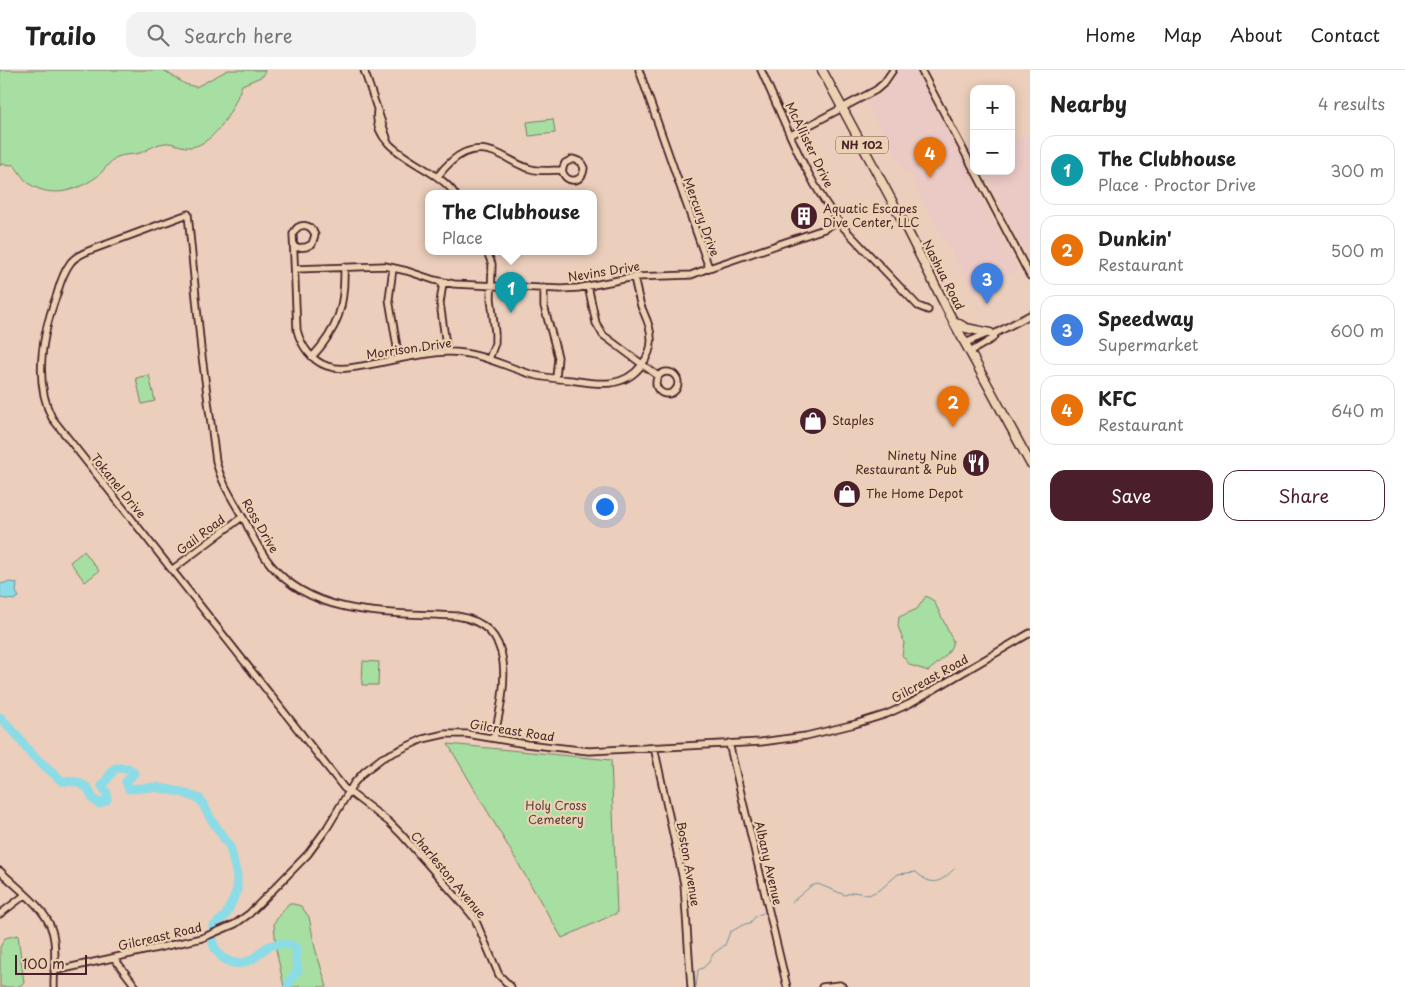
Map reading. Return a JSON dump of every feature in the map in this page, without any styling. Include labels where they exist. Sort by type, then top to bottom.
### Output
[{"type":"main road","name":"Nashua Road","points":[[822,70],[1030,463]]},
{"type":"main road","points":[[953,320],[966,328],[993,333]]},
{"type":"street","name":"Mercury Drive","points":[[639,70],[709,268],[824,230],[838,221]]},
{"type":"street","name":"McAllister Drive","points":[[761,70],[815,184],[838,221],[918,306],[928,310]]},
{"type":"street","points":[[791,135],[880,87],[893,70]]},
{"type":"street","points":[[920,70],[970,163]]},
{"type":"street","points":[[367,71],[377,111],[376,117],[384,138],[399,154],[438,176],[451,190]]},
{"type":"street","points":[[438,176],[457,156],[476,150],[492,151],[536,171],[562,170]]},
{"type":"street","points":[[977,175],[1030,276]]},
{"type":"street","name":"Ross Drive","points":[[188,214],[201,349],[215,455],[219,472],[258,546],[272,566],[298,588],[318,598],[351,608],[373,612],[468,618],[480,622],[496,638],[504,671],[503,693],[494,738]]},
{"type":"street","name":"Tokanel Drive","points":[[188,214],[80,254],[72,262],[61,281],[48,318],[43,352],[44,397],[52,418],[348,792]]},
{"type":"street","points":[[294,248],[308,246],[313,242],[314,233],[310,227],[301,226],[293,234],[297,330],[301,343],[312,357],[323,346],[336,325],[342,309],[344,267]]},
{"type":"street","points":[[488,255],[492,264],[491,286],[495,338],[489,359]]},
{"type":"street","name":"Nevins Drive","points":[[295,269],[378,266],[393,268],[443,283],[570,288],[634,277],[690,275],[709,268]]},
{"type":"street","points":[[393,268],[389,300],[399,359]]},
{"type":"street","name":"Morrison Drive","points":[[312,357],[328,367],[342,369],[447,352],[470,354],[535,375],[599,384],[612,384],[632,375],[642,364],[649,351],[652,338],[648,321],[637,294],[634,277]]},
{"type":"street","points":[[443,283],[440,303],[447,352]]},
{"type":"street","points":[[588,286],[596,323],[603,334],[617,347],[658,376]]},
{"type":"street","points":[[544,288],[544,306],[558,357],[556,378]]},
{"type":"street","points":[[965,343],[993,333],[1030,315]]},
{"type":"street","points":[[970,352],[992,339],[993,333]]},
{"type":"street","name":"Gail Road","points":[[172,569],[242,516]]},
{"type":"street","name":"Gilcreast Road","points":[[54,971],[207,936],[235,924],[249,914],[308,854],[328,828],[348,792],[372,764],[423,739],[456,733],[578,750],[623,750],[761,742],[800,737],[887,714],[916,700],[1030,634]]},
{"type":"street","name":"Albany Avenue","points":[[729,743],[787,987]]},
{"type":"street","name":"Boston Avenue","points":[[654,747],[684,884],[690,946],[691,987]]},
{"type":"street","name":"Charleston Avenue","points":[[348,792],[376,811],[401,834],[461,902],[475,919],[499,975],[511,987]]},
{"type":"street","points":[[0,871],[39,908],[51,928],[54,939],[54,987]]},
{"type":"street","points":[[0,914],[25,895]]},
{"type":"street","points":[[114,958],[136,987]]},
{"type":"street","points":[[822,987],[840,985],[843,987]]},
{"type":"shaded area","points":[[899,70],[915,70],[943,122],[892,150],[867,103],[888,89]]},
{"type":"shaded area","points":[[944,124],[956,148],[907,176],[893,151]]},
{"type":"shaded area","points":[[1030,134],[1030,260],[986,175],[1015,175],[1015,141]]},
{"type":"shaded area","points":[[957,150],[1017,270],[975,292],[910,176]]},
{"type":"green space","points":[[0,70],[163,70],[185,84],[196,87],[228,70],[265,70],[263,76],[242,85],[235,103],[223,123],[209,139],[191,147],[165,143],[140,153],[120,156],[114,159],[98,176],[88,183],[72,189],[55,192],[39,189],[31,185],[14,165],[1,164],[0,166]]},
{"type":"green space","points":[[553,119],[555,133],[529,136],[527,122]]},
{"type":"green space","points":[[149,375],[155,401],[142,404],[136,378]]},
{"type":"green space","points":[[84,551],[99,571],[85,582],[70,562]]},
{"type":"green space","points":[[926,596],[934,601],[953,641],[946,655],[928,671],[910,665],[902,655],[904,643],[898,626],[899,617],[917,609]]},
{"type":"green space","points":[[363,661],[379,662],[378,685],[362,685]]},
{"type":"green space","name":"Holy Cross Cemetery","points":[[448,744],[611,760],[617,913],[562,938]]},
{"type":"green space","points":[[289,903],[301,906],[309,917],[315,948],[327,987],[284,987],[276,949],[274,923]]},
{"type":"green space","points":[[18,935],[24,983],[17,987],[0,987],[0,947],[5,938]]},
{"type":"water","points":[[17,583],[16,592],[19,597],[13,600],[0,598],[0,584]]},
{"type":"waterway","points":[[0,717],[30,753],[62,781],[77,782],[88,788],[93,799],[99,804],[107,800],[107,793],[102,786],[115,768],[128,768],[134,773],[126,782],[129,789],[155,787],[181,792],[200,799],[230,847],[237,876],[237,890],[226,915],[213,927],[215,948],[225,960],[240,963],[251,960],[271,945],[283,944],[292,946],[297,949],[298,970],[290,980],[288,987]]},
{"type":"waterway","points":[[792,902],[811,886],[818,884],[845,895],[854,892],[869,895],[881,889],[898,874],[916,872],[927,880],[937,881],[941,880],[955,868]]},
{"type":"waterway","points":[[696,987],[698,970],[703,968],[713,954],[725,945],[730,932],[750,923],[756,916],[763,913]]},
{"type":"place","name":"KFC","points":[[930,178]]},
{"type":"place","name":"Aquatic Escapes Dive Center, LLC","points":[[804,216]]},
{"type":"place","name":"Speedway","points":[[987,304]]},
{"type":"place","name":"The Clubhouse","points":[[511,313]]},
{"type":"place","name":"Staples","points":[[813,421]]},
{"type":"place","name":"Dunkin'","points":[[953,427]]},
{"type":"place","name":"Ninety Nine Restaurant & Pub","points":[[976,463]]},
{"type":"place","name":"The Home Depot","points":[[847,494]]}]
